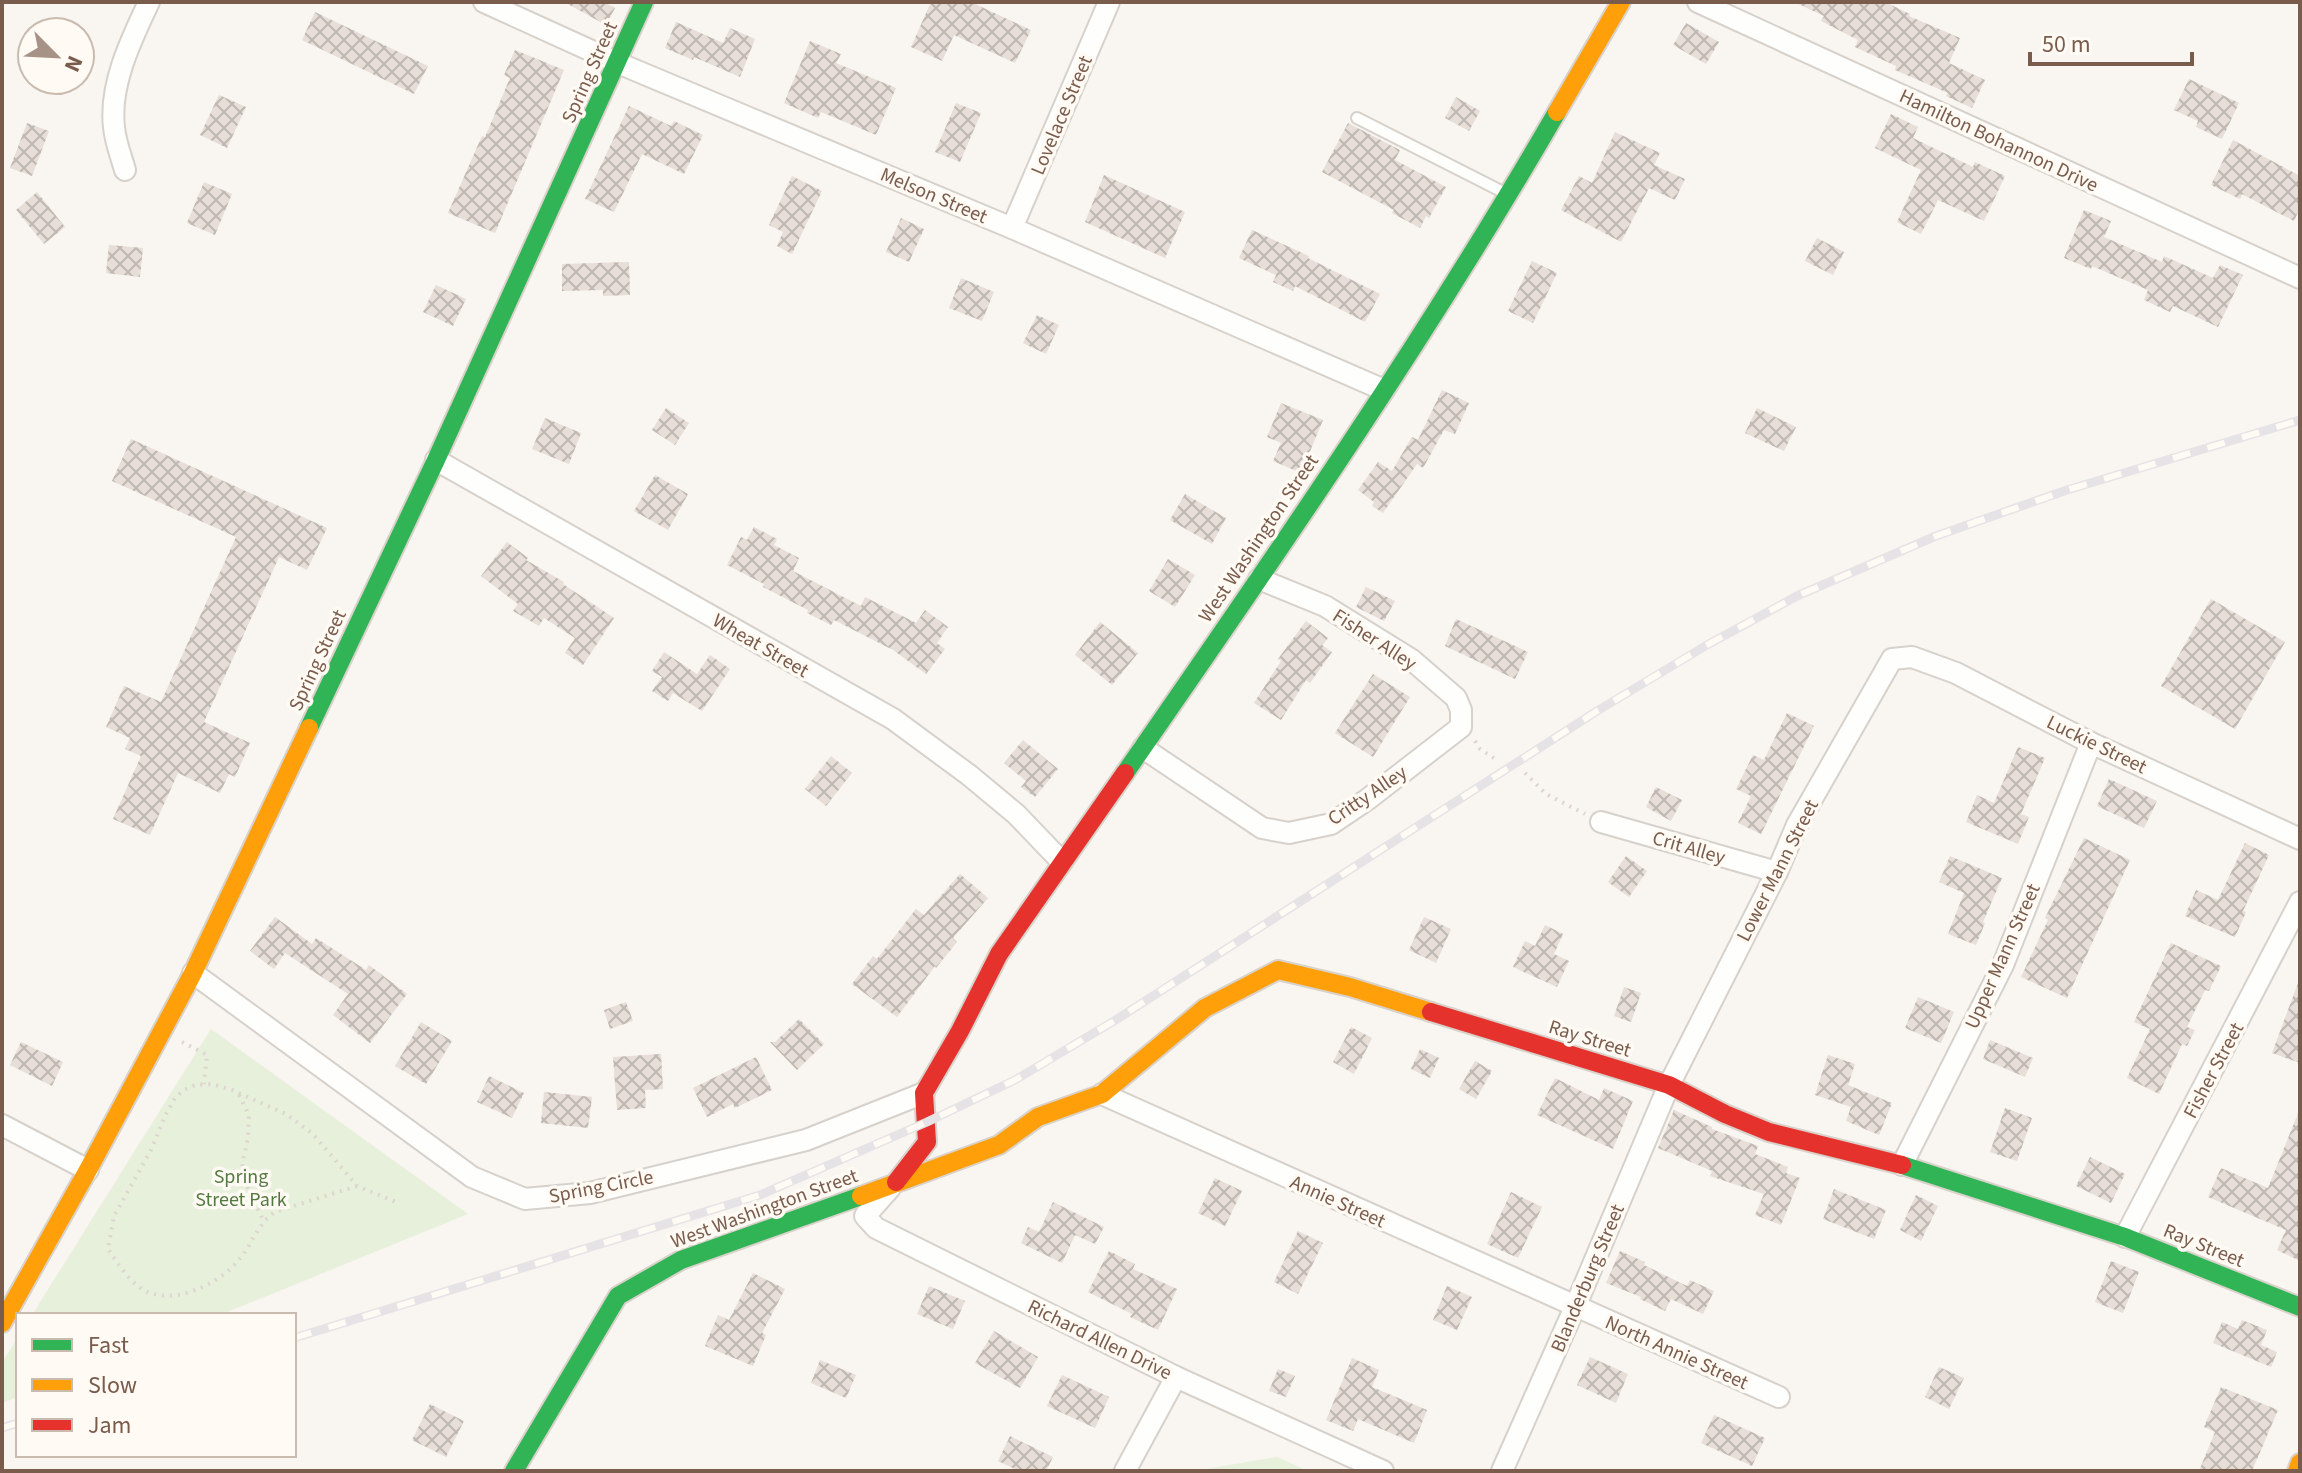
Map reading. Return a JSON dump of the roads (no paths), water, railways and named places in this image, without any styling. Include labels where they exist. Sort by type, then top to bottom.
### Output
[{"type":"street","points":[[125,170],[114,128],[115,91],[149,2]]},
{"type":"street","name":"Melson Street","points":[[484,2],[618,63],[1012,228],[1384,390]]},
{"type":"street","name":"Spring Street","points":[[2,1323],[193,973],[436,460],[644,2]]},
{"type":"street","name":"Lovelace Street","points":[[1012,228],[1109,2]]},
{"type":"street","name":"West Washington Street","points":[[924,1093],[999,954],[1259,579],[1384,390],[1509,195],[1621,2]]},
{"type":"street","name":"Hamilton Bohannon Drive","points":[[1698,2],[2300,278]]},
{"type":"street","name":"Wheat Street","points":[[436,460],[893,719],[1016,814],[1062,862]]},
{"type":"street","name":"Fisher Alley","points":[[1259,579],[1325,606],[1412,660],[1456,698],[1461,710],[1461,727]]},
{"type":"street","name":"Luckie Street","points":[[1892,659],[1912,657],[1956,673],[2091,743],[2300,839]]},
{"type":"street","name":"Lower Mann Street","points":[[1669,1085],[1777,872],[1797,825],[1892,659]]},
{"type":"street","name":"Critty Alley","points":[[1143,748],[1262,828],[1289,833],[1331,824],[1461,727]]},
{"type":"street","name":"Upper Mann Street","points":[[1902,1165],[2003,965],[2091,743]]},
{"type":"street","name":"Crit Alley","points":[[1601,822],[1777,872]]},
{"type":"street","name":"Fisher Street","points":[[2125,1237],[2300,902]]},
{"type":"street","name":"Ray Street","points":[[896,1182],[999,1145],[1038,1117],[1102,1094],[1205,1008],[1278,970],[1350,987],[1669,1085],[1725,1114],[1769,1132],[1902,1165],[2125,1237],[2300,1307]]},
{"type":"street","name":"Spring Circle","points":[[193,973],[472,1177],[525,1199],[590,1193],[806,1140],[924,1093]]},
{"type":"street","name":"Blanderburg Street","points":[[1502,1471],[1669,1085]]},
{"type":"street","points":[[896,1182],[927,1142],[924,1093]]},
{"type":"street","name":"Annie Street","points":[[1102,1094],[1575,1307]]},
{"type":"street","points":[[2,1125],[88,1170]]},
{"type":"street","name":"West Washington Street","points":[[514,1471],[618,1296],[681,1260],[896,1182]]},
{"type":"street","name":"Richard Allen Drive","points":[[896,1182],[865,1216],[876,1228],[1362,1467],[1383,1471]]},
{"type":"street","name":"North Annie Street","points":[[1575,1307],[1779,1397]]},
{"type":"street","points":[[1125,1471],[1176,1377]]},
{"type":"street","points":[[2297,1471],[2300,1463]]},
{"type":"lane","points":[[1357,118],[1509,195]]},
{"type":"railway","points":[[296,1337],[760,1195],[927,1122],[1015,1080],[1114,1021],[1597,711],[1797,596],[1936,536],[2067,490],[2300,420]]},
{"type":"railway","points":[[2,1428],[16,1424]]},
{"type":"park label","name":"Spring Street Park","points":[[241,1188]]}]
